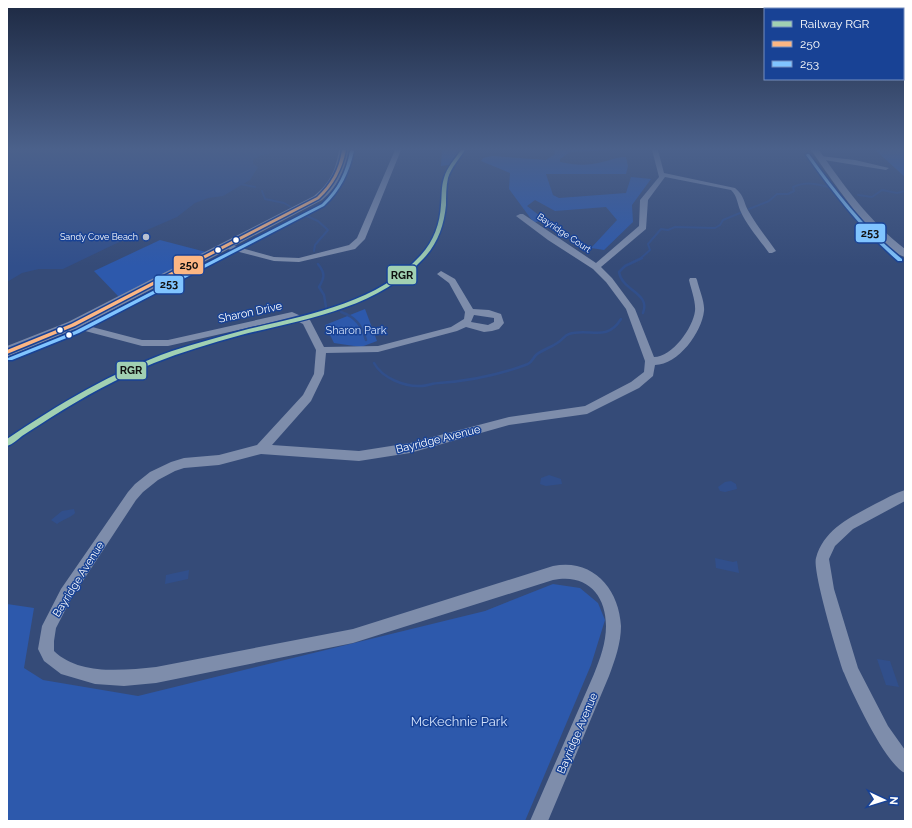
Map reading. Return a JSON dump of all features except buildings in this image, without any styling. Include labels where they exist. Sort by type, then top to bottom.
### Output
[{"type":"main road","points":[[7,352],[73,325],[174,274],[298,209],[321,195],[327,189]]},
{"type":"street","points":[[223,248],[282,260],[299,260],[352,247],[361,239],[382,189]]},
{"type":"street","points":[[653,189],[644,200],[643,227],[596,267],[609,280],[630,309],[650,361],[661,361],[683,345],[692,334],[700,310],[693,280]]},
{"type":"street","points":[[732,189],[739,194],[744,210],[772,251]]},
{"type":"street","points":[[845,189],[876,228],[905,254]]},
{"type":"street","name":"Bayridge Court","points":[[520,216],[596,267]]},
{"type":"street","points":[[441,274],[452,281],[470,312],[466,324]]},
{"type":"street","points":[[261,449],[307,398],[319,374],[321,350],[378,349],[454,329],[466,324],[488,329],[494,328],[499,323],[498,316],[494,314],[470,312]]},
{"type":"street","name":"Sharon Drive","points":[[73,325],[142,343],[168,343],[292,315],[307,322],[321,350]]},
{"type":"street","name":"Bayridge Avenue","points":[[539,821],[605,668],[613,636],[613,618],[610,605],[599,587],[591,579],[581,574],[564,571],[536,577],[353,636],[156,675],[124,678],[95,676],[66,668],[54,661],[49,656],[46,649],[49,626],[57,609],[123,509],[139,488],[154,476],[171,467],[219,460],[261,449],[359,456],[410,448],[509,422],[586,410],[635,385],[649,373],[650,361]]},
{"type":"street","points":[[905,495],[848,525],[830,542],[822,559],[827,589],[851,671],[882,732],[905,764]]},
{"type":"green space","points":[[509,189],[551,189],[553,195],[559,198],[626,193],[627,189],[644,189],[632,205],[633,222],[604,250],[591,248],[617,220],[606,207],[555,211],[535,200],[527,206],[544,219],[534,223]]},
{"type":"green space","points":[[160,240],[206,252],[119,297],[94,271]]},
{"type":"green space","name":"Sharon Park","points":[[365,309],[377,341],[361,347],[334,343],[325,325]]},
{"type":"green space","name":"McKechnie Park","points":[[553,584],[580,588],[598,603],[605,620],[591,665],[525,821],[7,821],[7,604],[34,608],[24,668],[43,680],[138,696],[485,611]]},
{"type":"shaded area","points":[[7,189],[235,189],[223,196],[208,198],[195,203],[177,217],[63,269],[39,269],[22,273],[7,282]]},
{"type":"shaded area","points":[[549,475],[561,479],[562,484],[546,486],[540,484],[541,478]]},
{"type":"shaded area","points":[[731,481],[736,484],[737,489],[725,492],[720,491],[718,487],[725,482]]},
{"type":"shaded area","points":[[74,509],[74,514],[57,524],[51,520],[62,511]]},
{"type":"shaded area","points":[[715,558],[733,562],[737,561],[739,573],[716,568]]},
{"type":"shaded area","points":[[189,570],[188,579],[165,584],[166,575]]},
{"type":"shaded area","points":[[877,659],[890,661],[899,687],[886,685]]},
{"type":"waterway","points":[[749,209],[769,201],[777,194],[788,194],[794,191],[793,189]]},
{"type":"waterway","points":[[858,195],[872,197],[882,190],[897,193],[905,191]]},
{"type":"waterway","points":[[262,191],[265,199],[284,203],[291,207]]},
{"type":"waterway","points":[[640,259],[650,250],[648,244],[661,229],[668,230],[675,227],[715,228],[720,225],[723,220],[740,213]]},
{"type":"waterway","points":[[302,214],[318,221],[328,230],[315,245],[314,251]]},
{"type":"waterway","points":[[640,259],[625,266],[619,272],[625,284],[640,296],[643,301],[643,313]]},
{"type":"waterway","points":[[318,264],[323,273],[323,278],[319,287],[324,295],[326,307]]},
{"type":"waterway","points":[[341,312],[351,317],[358,323],[363,330],[366,340]]},
{"type":"waterway","points":[[374,363],[382,373],[388,377],[408,385],[423,386],[473,379],[528,364],[539,353],[568,335],[576,332],[603,332],[615,326],[621,319]]},
{"type":"rail line","name":"RGR","points":[[7,443],[88,392],[152,361],[241,333],[290,322],[338,308],[361,299],[382,288],[403,274],[422,257],[434,241],[441,221],[444,189]]},
{"type":"transit line","name":"250","points":[[7,352],[73,325],[318,198],[327,189]]},
{"type":"transit line","name":"253","points":[[10,359],[77,332],[323,205],[338,189]]},
{"type":"transit line","name":"253","points":[[833,189],[850,211],[874,237],[900,260]]},
{"type":"place","name":"Sandy Cove Beach","points":[[146,237]]}]
